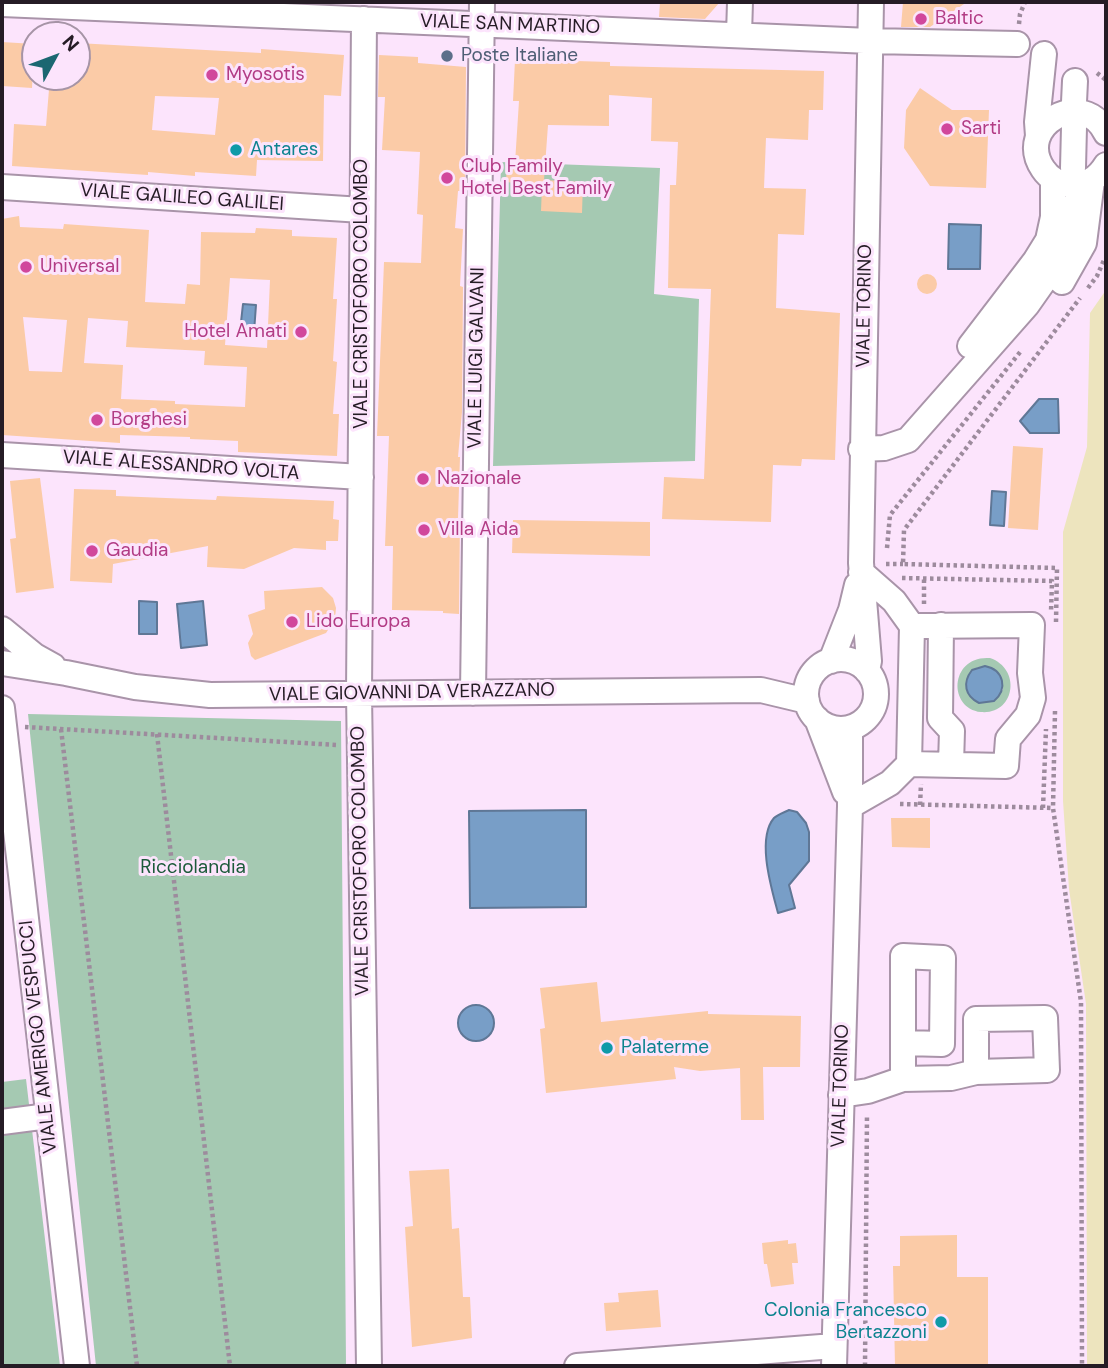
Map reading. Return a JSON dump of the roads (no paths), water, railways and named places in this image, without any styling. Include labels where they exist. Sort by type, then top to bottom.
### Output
[{"type":"street","points":[[739,35],[740,2]]},
{"type":"street","name":"VIALE TORINO","points":[[867,671],[869,661],[860,572],[871,2]]},
{"type":"street","name":"VIALE SAN MARTINO","points":[[2,4],[257,8],[364,19],[482,13],[739,35],[1017,44]]},
{"type":"street","name":"VIALE LUIGI GALVANI","points":[[473,692],[482,13]]},
{"type":"street","name":"VIALE CRISTOFORO COLOMBO","points":[[364,19],[359,694],[369,1366]]},
{"type":"street","points":[[1044,54],[1037,122],[1038,161],[1081,173]]},
{"type":"street","points":[[1038,136],[1043,126],[1052,118],[1075,111],[1097,120],[1106,133]]},
{"type":"street","points":[[952,388],[1002,357],[1059,288],[1084,243],[1081,173],[1074,127]]},
{"type":"street","points":[[952,388],[968,349],[1035,261],[1048,240],[1053,217],[1081,173]]},
{"type":"street","name":"VIALE GALILEO GALILEI","points":[[2,187],[362,210]]},
{"type":"street","points":[[861,449],[884,448],[908,440],[1027,305],[1053,268],[1068,234],[1073,206]]},
{"type":"street","name":"VIALE ALESSANDRO VOLTA","points":[[2,454],[360,477]]},
{"type":"street","points":[[850,806],[890,783],[909,764],[912,626],[894,601],[860,572]]},
{"type":"street","name":"VIALE TORINO","points":[[824,665],[851,610],[860,572]]},
{"type":"street","points":[[941,625],[940,719],[952,731],[951,764]]},
{"type":"street","points":[[909,764],[1006,766],[1008,739],[1028,715],[1033,698],[1030,673],[1032,625],[912,626]]},
{"type":"street","name":"VIALE GIOVANNI DA VERAZZANO","points":[[2,629],[35,656],[66,673]]},
{"type":"street","points":[[854,662],[867,671],[875,685],[876,700],[864,721],[850,728],[832,728],[812,710],[808,684],[824,665],[854,662]]},
{"type":"street","name":"VIALE GIOVANNI DA VERAZZANO","points":[[2,663],[135,687],[210,695],[761,690],[824,665]]},
{"type":"street","name":"VIALE GIOVANNI DA VERAZZANO","points":[[761,690],[812,710]]},
{"type":"street","name":"VIALE TORINO","points":[[812,710],[850,806]]},
{"type":"street","name":"VIALE AMERIGO VESPUCCI","points":[[3,716],[77,1366]]},
{"type":"street","name":"VIALE TORINO","points":[[834,1356],[850,728]]},
{"type":"street","points":[[903,1079],[904,1043]]},
{"type":"street","points":[[841,1095],[868,1091],[903,1079],[951,1078],[976,1072]]},
{"type":"street","points":[[2,1122],[48,1116]]},
{"type":"street","points":[[577,1366],[834,1356]]},
{"type":"water","points":[[949,224],[981,225],[980,269],[948,269]]},
{"type":"water","points":[[243,304],[256,305],[254,332],[240,331]]},
{"type":"water","points":[[1039,399],[1058,399],[1059,433],[1030,433],[1020,421]]},
{"type":"water","points":[[992,491],[1006,492],[1004,526],[990,525]]},
{"type":"water","points":[[139,601],[157,602],[157,634],[139,634]]},
{"type":"water","points":[[203,601],[207,645],[181,648],[177,604]]},
{"type":"water","points":[[985,666],[996,671],[1002,680],[1002,686],[994,701],[979,703],[968,693],[966,684],[972,670]]},
{"type":"water","points":[[586,810],[586,907],[470,908],[469,811]]},
{"type":"water","points":[[789,810],[797,812],[806,823],[809,832],[809,861],[789,885],[795,908],[778,913],[767,865],[766,838],[774,818]]},
{"type":"water","points":[[476,1005],[489,1010],[494,1023],[489,1036],[476,1041],[463,1036],[458,1023],[463,1010]]},
{"type":"place","name":"Baltic","points":[[921,19]]},
{"type":"place","name":"Poste Italiane","points":[[447,56]]},
{"type":"place","name":"Myosotis","points":[[212,75]]},
{"type":"place","name":"Sarti","points":[[947,129]]},
{"type":"place","name":"Antares","points":[[236,150]]},
{"type":"place","name":"Club Family Hotel Best Family","points":[[447,178]]},
{"type":"place","name":"Universal","points":[[26,267]]},
{"type":"place","name":"Hotel Amati","points":[[301,332]]},
{"type":"place","name":"Borghesi","points":[[97,420]]},
{"type":"place","name":"Nazionale","points":[[423,479]]},
{"type":"place","name":"Villa Aida","points":[[424,530]]},
{"type":"place","name":"Gaudia","points":[[92,551]]},
{"type":"place","name":"Lido Europa","points":[[292,622]]},
{"type":"place","name":"Palaterme","points":[[607,1048]]},
{"type":"place","name":"Colonia Francesco Bertazzoni","points":[[941,1322]]},
{"type":"park label","name":"Ricciolandia","points":[[193,868]]}]
